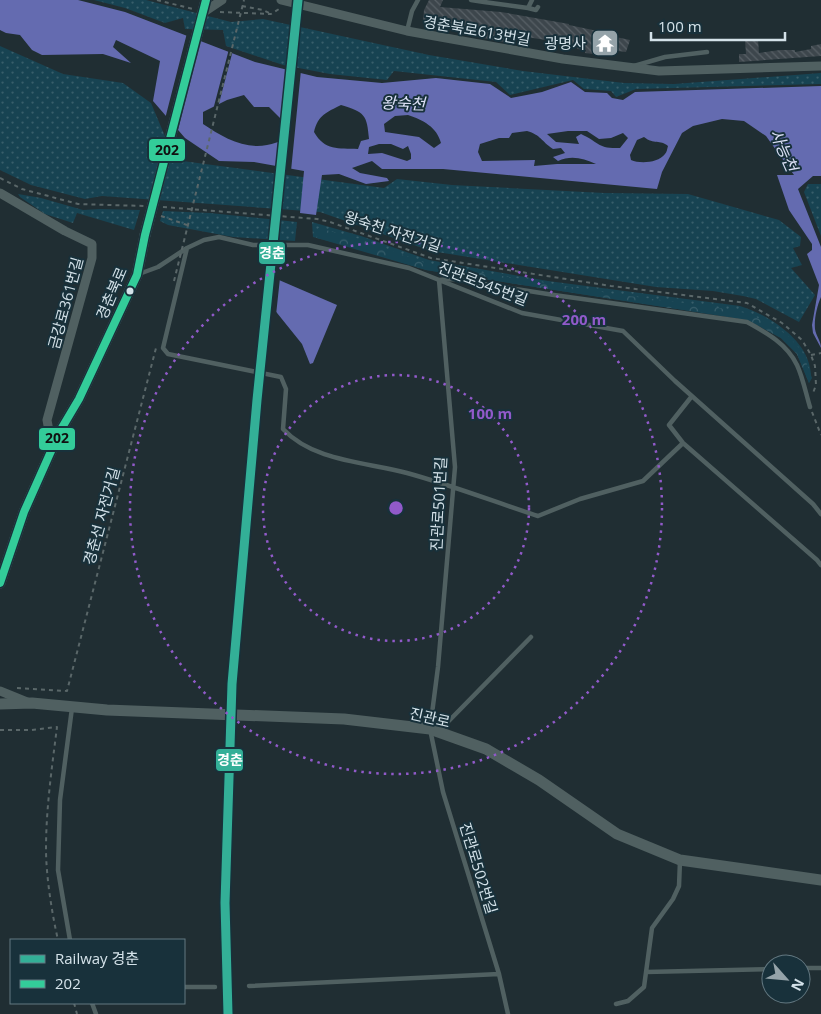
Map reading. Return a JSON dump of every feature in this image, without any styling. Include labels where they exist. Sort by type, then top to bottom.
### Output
[{"type":"street","name":"경춘북로","points":[[0,583],[24,512],[58,436],[79,399],[137,275],[145,235],[206,0]]},
{"type":"street","points":[[201,15],[222,0]]},
{"type":"street","name":"경춘북로613번길","points":[[281,0],[407,31],[563,59],[659,72],[821,66]]},
{"type":"street","name":"금강로361번길","points":[[0,193],[65,231],[92,244],[92,258],[47,420],[49,431],[58,436]]},
{"type":"street","points":[[0,691],[32,703]]},
{"type":"street","name":"진관로","points":[[0,704],[32,703],[72,708],[344,719],[434,730],[486,749],[539,780],[617,834],[680,860],[821,880]]},
{"type":"lane","points":[[407,31],[412,11],[418,0]]},
{"type":"lane","points":[[471,0],[536,10],[538,7]]},
{"type":"lane","points":[[528,8],[532,0]]},
{"type":"lane","points":[[628,67],[664,57],[707,52]]},
{"type":"lane","name":"진관로545번길","points":[[137,275],[158,267],[187,248],[204,240],[219,238],[253,245],[308,245],[409,268],[522,313],[623,331],[692,396],[813,504],[821,514]]},
{"type":"lane","points":[[187,248],[163,348],[168,354],[281,377],[286,389],[283,430],[292,439],[333,458],[407,473],[538,516],[580,498],[643,481],[682,443]]},
{"type":"lane","points":[[439,280],[453,279],[747,322],[769,334],[782,345],[792,358],[797,365],[810,407]]},
{"type":"lane","name":"진관로501번길","points":[[434,730],[455,467],[439,280]]},
{"type":"lane","points":[[692,396],[669,425],[682,443],[821,565]]},
{"type":"lane","points":[[434,730],[531,637]]},
{"type":"lane","points":[[70,939],[58,870],[60,800],[72,708]]},
{"type":"lane","name":"진관로502번길","points":[[434,730],[443,792],[499,974],[508,1014]]},
{"type":"lane","points":[[616,1004],[628,1001],[644,987],[652,928],[673,899],[679,886],[680,860]]},
{"type":"lane","points":[[646,972],[761,969]]},
{"type":"lane","points":[[249,986],[499,974]]},
{"type":"lane","points":[[185,987],[215,987]]},
{"type":"path","points":[[174,281],[244,0]]},
{"type":"path","points":[[242,6],[263,10],[271,14]]},
{"type":"path","points":[[0,178],[22,188],[78,204],[94,205],[102,203],[152,206]]},
{"type":"path","name":"왕숙천 자전거길","points":[[162,207],[317,219],[431,258],[611,286],[747,303],[782,323],[802,340],[811,355],[821,352]]},
{"type":"path","name":"경춘선 자전거길","points":[[12,688],[67,691],[157,346]]},
{"type":"path","points":[[0,730],[32,730],[57,726],[50,788],[46,851],[54,923],[58,939]]},
{"type":"green space","points":[[94,0],[146,0],[231,22],[263,19],[429,55],[523,71],[624,83],[674,84],[821,73],[821,84],[636,89],[616,97],[611,91],[584,89],[573,80],[510,95],[496,82],[394,71],[387,80],[330,74],[283,65],[226,46],[223,30],[185,29],[183,18],[165,23],[125,8]]},
{"type":"green space","points":[[0,46],[63,74],[123,83],[151,103],[175,160],[384,188],[397,179],[452,185],[604,193],[688,194],[779,220],[801,237],[800,246],[793,248],[802,265],[791,268],[815,295],[799,322],[756,299],[743,296],[713,291],[656,287],[431,251],[320,212],[102,196],[85,199],[31,185],[0,170]]},
{"type":"green space","points":[[808,184],[821,184],[821,236],[804,192]]},
{"type":"green space","points":[[18,194],[41,198],[83,210],[140,210],[134,230],[77,213],[73,223],[45,214]]},
{"type":"green space","points":[[163,211],[210,213],[297,222],[295,241],[233,237],[168,225],[160,221]]},
{"type":"green space","points":[[312,222],[361,236],[429,260],[548,281],[740,306],[773,321],[793,337],[807,357],[811,379],[809,383],[797,354],[781,338],[748,320],[426,270],[313,237]]},
{"type":"green space","points":[[318,228],[360,239],[428,264],[751,314],[786,334],[802,351],[812,378],[809,383],[797,354],[781,338],[748,320],[426,270],[317,238]]},
{"type":"water","name":"왕숙천","points":[[0,0],[78,0],[125,12],[255,62],[317,77],[382,83],[436,78],[490,84],[511,98],[542,92],[571,82],[585,92],[607,93],[612,98],[623,100],[635,92],[821,86],[821,176],[813,176],[798,189],[821,247],[821,297],[816,313],[815,325],[821,348],[813,333],[812,325],[819,285],[807,254],[812,250],[812,244],[789,210],[777,175],[794,175],[766,136],[744,121],[722,119],[693,126],[682,133],[662,172],[657,189],[443,169],[382,169],[372,161],[352,168],[360,173],[387,178],[389,181],[366,184],[339,174],[322,175],[316,215],[300,213],[304,171],[254,162],[219,161],[185,138],[153,101],[160,61],[116,40],[113,47],[131,63],[103,54],[42,55],[32,50],[20,35],[0,30]],"holes":[[[244,95],[254,107],[269,107],[288,126],[286,139],[267,145],[250,146],[233,141],[203,124],[203,112],[227,100]],[[341,105],[360,113],[366,120],[369,139],[361,141],[358,149],[338,148],[323,143],[314,132],[321,118]],[[408,115],[419,119],[433,128],[441,143],[434,148],[419,137],[385,132],[384,124],[395,116]],[[527,131],[538,136],[553,149],[561,148],[565,153],[553,157],[558,161],[577,158],[596,164],[534,166],[535,160],[482,161],[478,152],[480,144],[499,138],[509,138],[512,133]],[[587,131],[599,139],[611,138],[623,133],[628,138],[620,148],[602,146],[581,134],[576,137],[579,144],[556,142],[547,134]],[[644,137],[668,146],[665,154],[654,161],[635,161],[631,160],[630,155],[637,140]],[[379,144],[391,144],[403,149],[408,146],[411,159],[407,161],[382,153],[368,154],[369,147]]]},
{"type":"water","points":[[272,277],[337,305],[313,363],[310,364],[302,344],[265,298]]},
{"type":"pier","points":[[187,33],[201,38],[177,133],[165,119]]},
{"type":"pier","points":[[229,49],[233,50],[218,107],[213,110]]},
{"type":"pier","points":[[287,67],[301,70],[291,171],[277,169],[280,138],[284,137],[285,127],[281,123]]},
{"type":"pier","points":[[270,275],[280,278],[276,315],[263,300]]},
{"type":"building","points":[[429,0],[443,0],[440,7],[501,12],[569,24],[597,31],[597,33],[630,40],[626,52],[610,50],[610,53],[594,50],[593,54],[585,53],[586,50],[577,49],[578,45],[533,38],[510,35],[509,43],[461,34],[461,26],[423,23],[424,10]]},
{"type":"building","points":[[758,39],[759,53],[780,50],[795,50],[795,52],[811,49],[811,46],[821,44],[821,56],[739,62],[739,54],[746,54],[745,40]]},
{"type":"rail line","name":"경춘","points":[[228,1014],[225,903],[232,684],[257,400],[298,0]]},
{"type":"transit line","name":"202","points":[[0,583],[24,512],[60,431],[79,399],[137,275],[145,235],[206,0]]},
{"type":"place","name":"광명사","points":[[605,43]]},
{"type":"water label","name":"사능천","points":[[784,150]]}]
